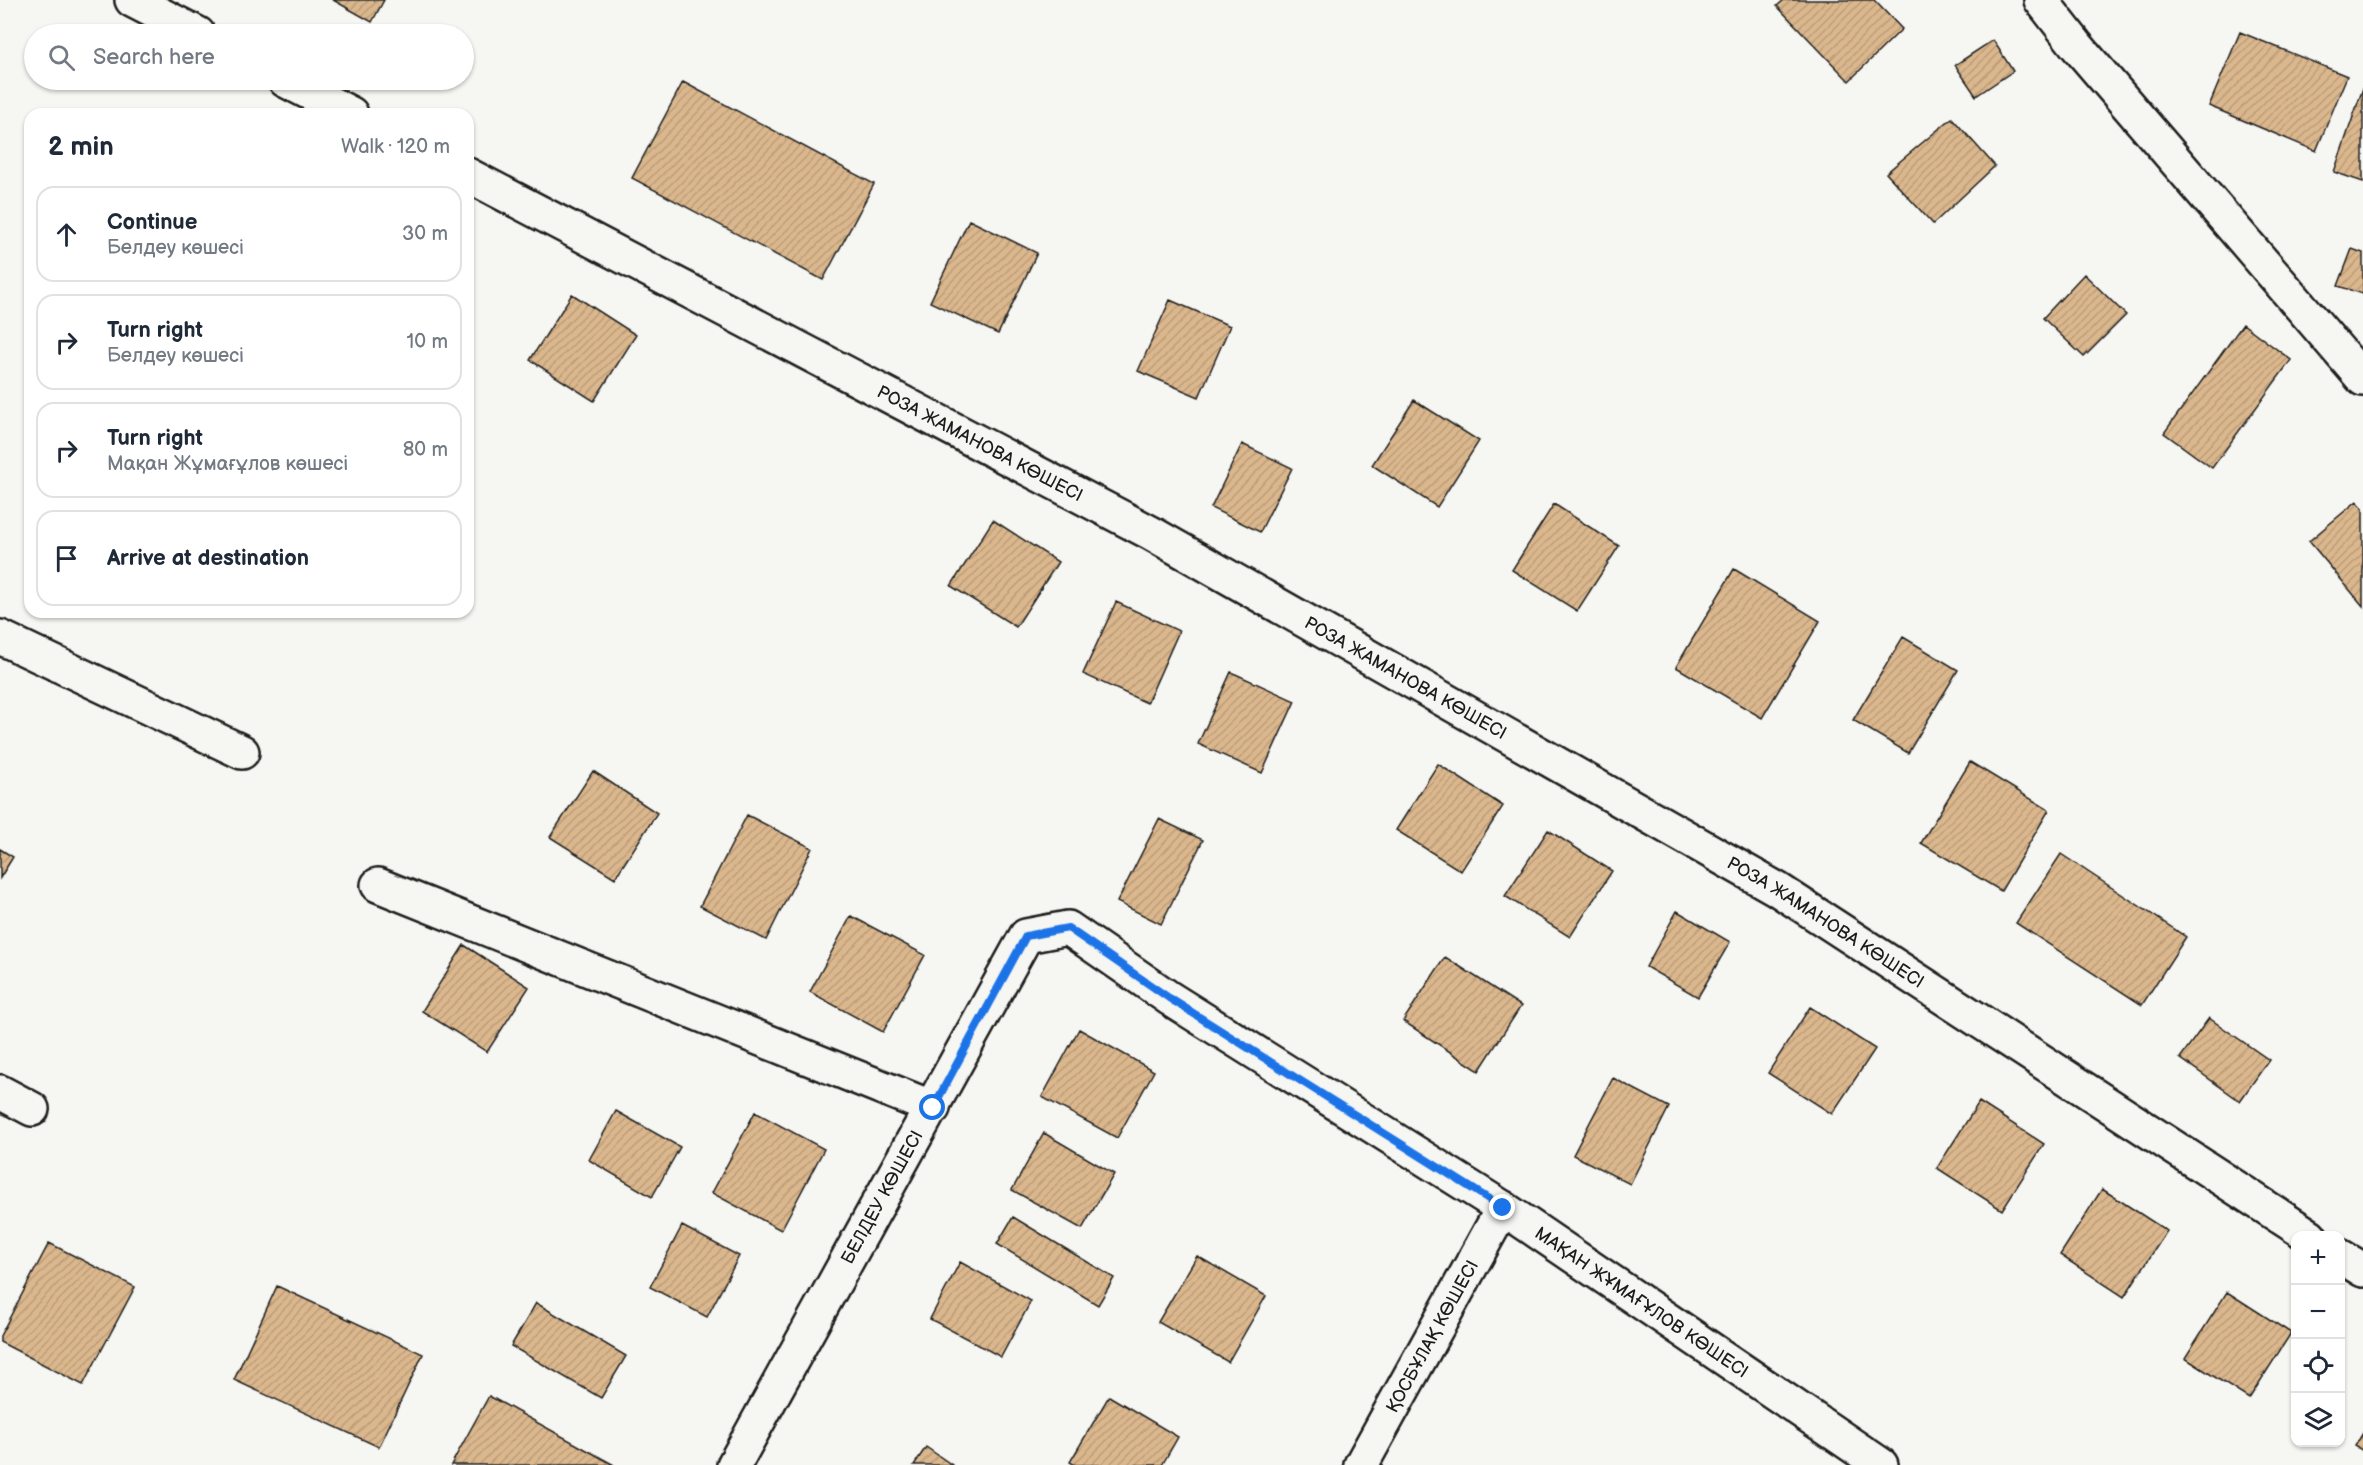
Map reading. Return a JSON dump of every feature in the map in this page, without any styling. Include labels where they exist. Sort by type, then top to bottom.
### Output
[{"type":"street","points":[[132,0],[179,24]]},
{"type":"street","points":[[2041,0],[2085,55],[2363,379]]},
{"type":"street","points":[[304,90],[339,108]]},
{"type":"street","name":"РОЗА ЖАМАНОВА КӨШЕСІ","points":[[474,178],[1151,533],[1777,889],[2302,1231]]},
{"type":"street","points":[[0,637],[242,752]]},
{"type":"street","points":[[378,885],[933,1108]]},
{"type":"street","name":"БЕЛДЕУ КӨШЕСІ","points":[[734,1465],[1026,936],[1068,928]]},
{"type":"street","name":"МАҚАН ЖҰМАҒҰЛОВ КӨШЕСІ","points":[[1068,928],[1169,998],[1503,1208],[1880,1465]]},
{"type":"street","points":[[0,1092],[32,1109]]},
{"type":"street","name":"ҚОСБҰЛАҚ КӨШЕСІ","points":[[1361,1465],[1503,1208]]},
{"type":"street","points":[[2345,1259],[2363,1270]]},
{"type":"building","points":[[333,0],[384,0],[372,22]]},
{"type":"building","points":[[1784,0],[1874,0],[1902,29],[1849,81],[1777,6]]},
{"type":"building","points":[[2240,32],[2347,76],[2316,151],[2209,106]]},
{"type":"building","points":[[1993,40],[2013,71],[1976,96],[1955,65]]},
{"type":"building","points":[[683,82],[874,184],[823,280],[632,178]]},
{"type":"building","points":[[2363,88],[2363,182],[2334,172]]},
{"type":"building","points":[[1952,118],[1995,166],[1933,224],[1886,173]]},
{"type":"building","points":[[969,220],[1037,253],[998,334],[930,302]]},
{"type":"building","points":[[2352,249],[2363,253],[2363,294],[2338,286]]},
{"type":"building","points":[[2084,274],[2126,315],[2084,357],[2043,318]]},
{"type":"building","points":[[572,294],[636,335],[594,401],[530,360]]},
{"type":"building","points":[[1170,300],[1230,326],[1199,397],[1138,371]]},
{"type":"building","points":[[2243,324],[2291,360],[2212,468],[2164,433]]},
{"type":"building","points":[[1414,400],[1479,441],[1437,507],[1372,465]]},
{"type":"building","points":[[1242,444],[1292,468],[1260,532],[1211,508]]},
{"type":"building","points":[[2357,501],[2363,508],[2363,606],[2309,541]]},
{"type":"building","points":[[1554,504],[1619,546],[1577,611],[1512,570]]},
{"type":"building","points":[[993,520],[1058,562],[1016,627],[951,586]]},
{"type":"building","points":[[1734,569],[1820,621],[1762,718],[1676,667]]},
{"type":"building","points":[[1116,602],[1179,631],[1147,703],[1083,674]]},
{"type":"building","points":[[1903,637],[1958,670],[1908,753],[1853,720]]},
{"type":"building","points":[[1231,672],[1295,701],[1262,773],[1198,744]]},
{"type":"building","points":[[1970,762],[2049,810],[2001,891],[1921,843]]},
{"type":"building","points":[[1438,764],[1503,806],[1461,871],[1396,830]]},
{"type":"building","points":[[593,771],[657,813],[615,878],[550,837]]},
{"type":"building","points":[[747,815],[812,848],[766,940],[700,906]]},
{"type":"building","points":[[1159,819],[1203,840],[1161,924],[1117,902]]},
{"type":"building","points":[[1548,830],[1612,871],[1570,937],[1505,896]]},
{"type":"building","points":[[0,849],[13,857],[0,878]]},
{"type":"building","points":[[2061,854],[2186,937],[2142,1005],[2016,923]]},
{"type":"building","points":[[1677,911],[1730,942],[1698,997],[1646,967]]},
{"type":"building","points":[[851,916],[925,955],[883,1032],[810,992]]},
{"type":"building","points":[[464,945],[529,987],[487,1052],[422,1011]]},
{"type":"building","points":[[1445,957],[1521,1006],[1479,1071],[1403,1021]]},
{"type":"building","points":[[1810,1007],[1875,1049],[1832,1114],[1768,1073]]},
{"type":"building","points":[[2209,1018],[2269,1060],[2240,1101],[2180,1058]]},
{"type":"building","points":[[1079,1029],[1154,1071],[1117,1138],[1042,1097]]},
{"type":"building","points":[[1613,1078],[1669,1107],[1630,1184],[1573,1155]]},
{"type":"building","points":[[1979,1102],[2044,1144],[2002,1210],[1937,1168]]},
{"type":"building","points":[[616,1111],[680,1147],[652,1197],[589,1160]]},
{"type":"building","points":[[755,1112],[824,1149],[781,1230],[712,1193]]},
{"type":"building","points":[[1044,1133],[1114,1174],[1082,1229],[1012,1190]]},
{"type":"building","points":[[2102,1189],[2167,1231],[2124,1297],[2060,1255]]},
{"type":"building","points":[[1013,1217],[1114,1278],[1098,1305],[997,1244]]},
{"type":"building","points":[[682,1226],[739,1256],[707,1317],[650,1287]]},
{"type":"building","points":[[49,1243],[135,1287],[83,1385],[0,1342],[0,1336]]},
{"type":"building","points":[[1197,1256],[1266,1296],[1228,1362],[1158,1322]]},
{"type":"building","points":[[960,1262],[1031,1301],[1001,1357],[930,1319]]},
{"type":"building","points":[[277,1286],[423,1354],[379,1447],[234,1380]]},
{"type":"building","points":[[2227,1292],[2291,1333],[2249,1399],[2185,1358]]},
{"type":"building","points":[[536,1303],[626,1356],[601,1398],[511,1346]]},
{"type":"building","points":[[489,1396],[614,1465],[451,1465]]},
{"type":"building","points":[[1109,1396],[1178,1437],[1162,1465],[1075,1465],[1070,1462]]},
{"type":"building","points":[[2363,1433],[2363,1451],[2355,1446]]},
{"type":"building","points":[[926,1447],[952,1465],[914,1465]]},
{"type":"route","points":[[933,1108],[1026,936],[1068,928],[1169,998],[1503,1208]]}]
